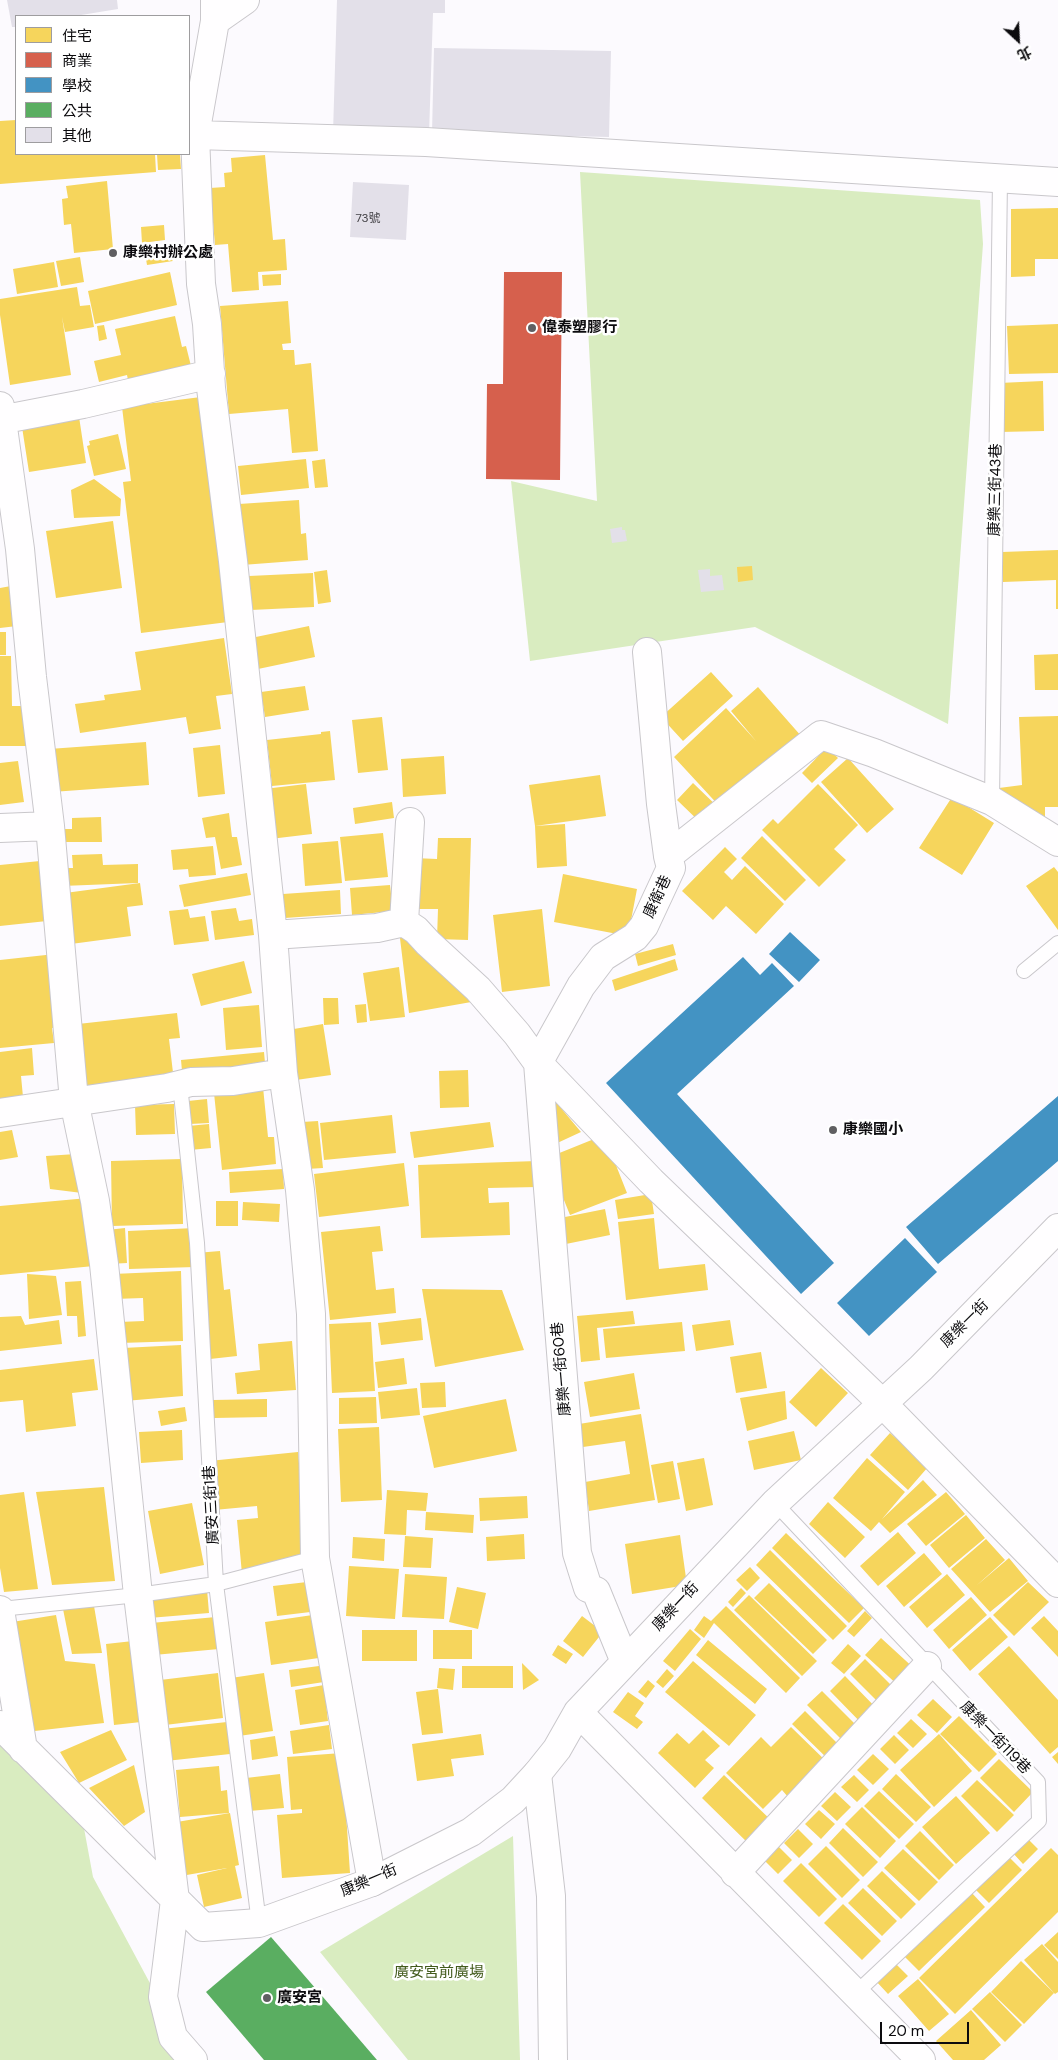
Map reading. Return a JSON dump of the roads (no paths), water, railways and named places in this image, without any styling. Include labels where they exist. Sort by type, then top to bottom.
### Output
[{"type":"street","points":[[245,0],[215,11],[195,135],[201,284],[207,324],[273,935],[283,1073],[300,1190],[312,1314],[315,1558],[372,1882]]},
{"type":"street","points":[[195,135],[426,142],[1058,182]]},
{"type":"street","points":[[193,2060],[173,2038],[162,1997],[175,1900],[138,1594],[104,1264],[95,1201],[74,1101],[50,826],[32,677],[20,549],[1,415],[83,404],[211,374]]},
{"type":"street","points":[[647,652],[660,804],[668,856]]},
{"type":"street","name":"康衛巷","points":[[538,1063],[581,986],[603,957],[635,937],[644,926],[671,868],[668,856],[821,736],[874,753],[992,801]]},
{"type":"street","points":[[992,801],[1058,842]]},
{"type":"street","points":[[404,922],[410,822]]},
{"type":"street","points":[[0,828],[50,826]]},
{"type":"street","points":[[273,935],[377,928],[404,922],[416,930],[478,988],[517,1034],[538,1063],[651,1181],[883,1404],[1058,1583]]},
{"type":"street","name":"康樂一街60巷","points":[[538,1063],[577,1553],[588,1588],[596,1591],[625,1662]]},
{"type":"street","points":[[0,1113],[191,1082],[233,1081],[283,1073]]},
{"type":"street","name":"康樂一街","points":[[175,1900],[203,1928],[258,1923],[372,1882],[471,1832],[513,1800],[557,1749],[578,1712],[775,1503],[921,1368],[1058,1228]]},
{"type":"street","points":[[0,1610],[23,1749]]},
{"type":"street","points":[[735,1873],[927,1666]]},
{"type":"street","points":[[578,1712],[921,2060]]},
{"type":"street","points":[[0,1725],[175,1900]]},
{"type":"street","points":[[537,1774],[551,1896],[553,2060]]},
{"type":"lane","name":"康樂三街43巷","points":[[992,801],[1000,179]]},
{"type":"lane","points":[[1024,971],[1058,943]]},
{"type":"lane","name":"廣安三街1巷","points":[[180,1085],[197,1243],[216,1584],[258,1923]]},
{"type":"lane","name":"康樂一街119巷","points":[[775,1503],[1038,1782],[1040,1821],[856,1993]]},
{"type":"lane","points":[[0,1610],[216,1584],[315,1558]]},
{"type":"place","name":"康樂村辦公處","points":[[113,253]]},
{"type":"place","name":"偉泰塑膠行","points":[[532,328]]},
{"type":"place","name":"康樂國小","points":[[833,1130]]},
{"type":"place","name":"廣安宮","points":[[267,1998]]},
{"type":"park label","name":"廣安宮前廣場","points":[[439,1973]]}]
